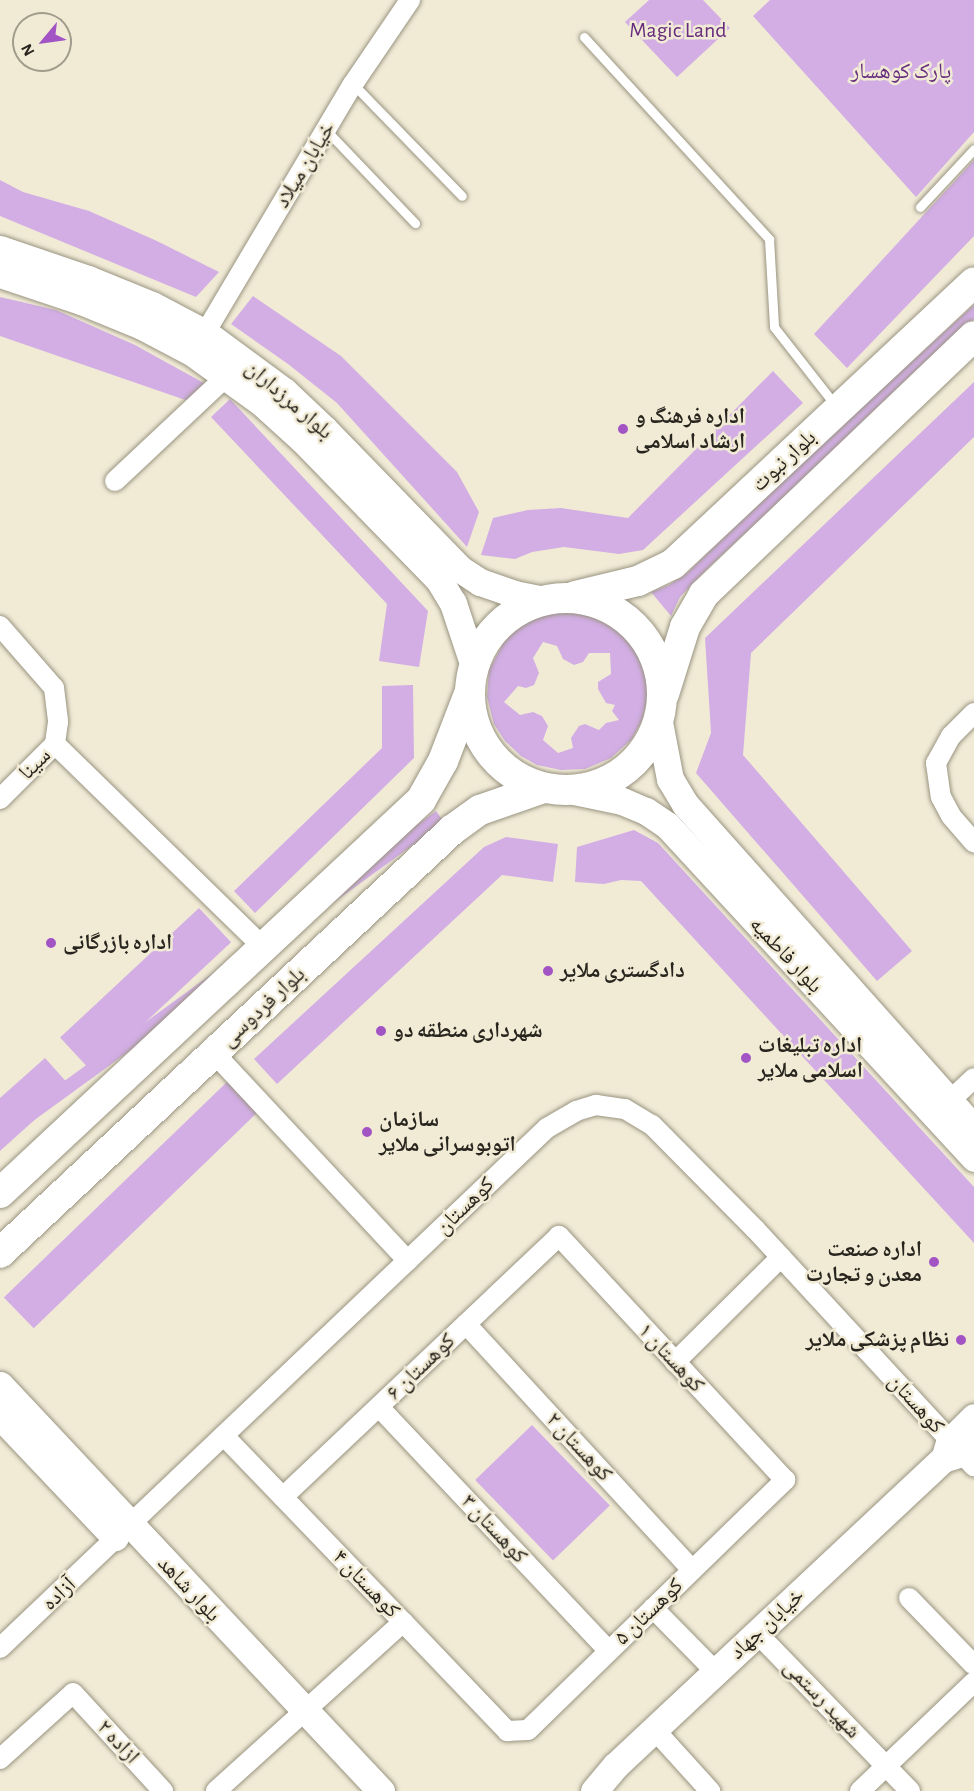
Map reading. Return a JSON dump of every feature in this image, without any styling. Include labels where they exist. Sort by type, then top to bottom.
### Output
[{"type":"main road","name":"بلوار مرزداران","points":[[0,249],[131,296],[205,333],[284,391],[460,569],[480,582],[514,594],[556,598]]},
{"type":"main road","name":"بلوار مرزداران","points":[[0,274],[81,301],[142,326],[193,353],[262,403],[303,440],[439,580],[453,603],[472,679]]},
{"type":"main road","name":"بلوار نبوت","points":[[556,598],[638,581],[673,564],[974,282]]},
{"type":"main road","name":"بلوار نبوت","points":[[661,710],[685,627],[704,594],[974,336]]},
{"type":"main road","points":[[556,598],[590,600],[610,608],[629,620],[644,636],[661,675],[661,710],[650,743],[636,762],[618,776],[597,786],[574,790],[543,788],[519,778],[498,762],[487,748],[472,717],[472,679],[484,643],[500,624],[520,609],[556,598]]},
{"type":"main road","name":"بلوار فردوسی","points":[[0,1193],[421,800],[443,761],[472,679]]},
{"type":"main road","name":"بلوار فاطمیه","points":[[661,710],[670,780],[685,804],[942,1108],[974,1158]]},
{"type":"main road","name":"بلوار فردوسی","points":[[0,1252],[452,830],[480,810],[543,788]]},
{"type":"main road","name":"بلوار فاطمیه","points":[[574,790],[622,801],[646,811],[667,825],[942,1108],[974,1128]]},
{"type":"main road","name":"بلوار شاهد","points":[[0,1385],[123,1532]]},
{"type":"main road","name":"بلوار شاهد","points":[[0,1416],[123,1532],[298,1717],[381,1791]]},
{"type":"main road","name":"خیابان جهاد","points":[[594,1791],[615,1766],[757,1633],[960,1452],[974,1417]]},
{"type":"main road","name":"بلوار شاهد","points":[[298,1717],[355,1791]]},
{"type":"main road","points":[[583,1791],[615,1766]]},
{"type":"street","name":"خیابان میلاد","points":[[205,333],[353,84],[410,0]]},
{"type":"street","points":[[115,481],[227,376]]},
{"type":"street","name":"سینا","points":[[0,626],[54,688],[58,722],[55,744],[0,799]]},
{"type":"street","points":[[974,713],[951,736],[936,763],[941,797],[951,816],[974,842]]},
{"type":"street","points":[[55,744],[263,947]]},
{"type":"street","points":[[214,1053],[408,1261]]},
{"type":"street","points":[[942,1108],[974,1078]]},
{"type":"street","name":"کوهستان","points":[[123,1532],[548,1128],[576,1111],[596,1105],[625,1109],[652,1125],[781,1257],[960,1452]]},
{"type":"street","name":"کوهستان ۶","points":[[283,1497],[559,1236]]},
{"type":"street","name":"کوهستان ۱","points":[[559,1236],[785,1480]]},
{"type":"street","points":[[675,1362],[781,1257]]},
{"type":"street","name":"کوهستان ۲","points":[[466,1324],[692,1570]]},
{"type":"street","name":"کوهستان ۳","points":[[379,1407],[609,1651]]},
{"type":"street","name":"کوهستان ۴","points":[[224,1436],[507,1731]]},
{"type":"street","name":"کوهستان ۵","points":[[507,1731],[528,1730],[785,1480]]},
{"type":"street","name":"آزاده","points":[[0,1648],[123,1532]]},
{"type":"street","points":[[909,1598],[974,1665]]},
{"type":"street","points":[[653,1608],[716,1672]]},
{"type":"street","points":[[216,1791],[403,1622]]},
{"type":"street","name":"شهید رستمی","points":[[757,1633],[910,1791]]},
{"type":"street","points":[[860,1791],[974,1682]]},
{"type":"street","name":"ازاده ۲","points":[[0,1759],[73,1692],[163,1791]]},
{"type":"street","points":[[654,1729],[710,1791]]},
{"type":"lane","points":[[584,37],[769,239],[774,327],[839,410]]},
{"type":"lane","points":[[353,84],[462,196]]},
{"type":"lane","points":[[326,130],[415,223]]},
{"type":"lane","points":[[920,207],[974,149]]},
{"type":"green space","name":"Magic Land","points":[[649,0],[703,0],[730,28],[677,77],[625,22]]},
{"type":"green space","name":"پارک کوهسار","points":[[770,0],[974,0],[974,132],[916,197],[753,16]]},
{"type":"green space","points":[[974,160],[974,236],[847,368],[814,334]]},
{"type":"green space","points":[[0,180],[23,192],[89,211],[219,272],[196,297],[0,216]]},
{"type":"green space","points":[[253,296],[341,356],[457,472],[479,512],[467,547],[337,403],[288,364],[231,324]]},
{"type":"green space","points":[[0,297],[56,310],[135,345],[211,387],[197,404],[0,336]]},
{"type":"green space","points":[[974,305],[974,319],[708,568],[680,597],[671,616],[651,592],[669,585],[687,573],[845,422]]},
{"type":"green space","points":[[773,371],[803,403],[643,550],[619,554],[564,547],[532,552],[515,559],[481,555],[493,518],[528,510],[561,508],[628,518]]},
{"type":"green space","points":[[974,382],[974,437],[751,653],[743,755],[912,951],[877,981],[696,773],[711,733],[705,638]]},
{"type":"green space","points":[[230,399],[428,611],[419,667],[379,661],[387,604],[211,417]]},
{"type":"green space","points":[[558,610],[593,613],[609,621],[630,639],[644,664],[648,682],[647,701],[642,721],[632,739],[611,758],[585,769],[561,770],[537,765],[521,756],[505,741],[494,724],[487,697],[489,670],[507,636],[521,623],[539,614]],"holes":[[[543,642],[557,646],[563,659],[574,665],[583,662],[589,653],[610,653],[611,674],[598,682],[598,689],[606,703],[615,705],[612,711],[619,720],[606,723],[599,730],[585,724],[579,726],[571,738],[573,748],[558,753],[543,740],[548,726],[542,716],[533,712],[520,715],[504,702],[518,686],[526,688],[534,685],[539,673],[533,658]]]},
{"type":"green space","points":[[413,685],[414,758],[255,913],[234,891],[382,748],[382,686]]},
{"type":"green space","points":[[436,811],[444,822],[0,1145],[0,1128]]},
{"type":"green space","points":[[634,830],[658,843],[974,1187],[974,1243],[641,881],[621,880],[604,884],[575,882],[577,847]]},
{"type":"green space","points":[[506,837],[558,844],[553,882],[502,875],[277,1084],[254,1059],[484,847]]},
{"type":"green space","points":[[199,908],[231,942],[92,1072],[60,1038]]},
{"type":"green space","points":[[45,1058],[71,1087],[0,1151],[0,1098]]},
{"type":"green space","points":[[229,1080],[259,1111],[34,1328],[4,1297]]},
{"type":"green space","points":[[532,1425],[610,1506],[553,1560],[475,1480]]},
{"type":"place","name":"اداره فرهنگ و ارشاد اسلامی","points":[[623,429]]},
{"type":"place","name":"اداره بازرگانی","points":[[51,943]]},
{"type":"place","name":"دادگستری ملایر","points":[[548,971]]},
{"type":"place","name":"شهرداری منطقه دو","points":[[381,1031]]},
{"type":"place","name":"اداره تبلیغات اسلامی ملایر","points":[[746,1058]]},
{"type":"place","name":"سازمان اتوبوسرانی ملایر","points":[[367,1132]]},
{"type":"place","name":"اداره صنعت معدن و تجارت","points":[[934,1262]]},
{"type":"place","name":"نظام پزشکی ملایر","points":[[961,1340]]}]
